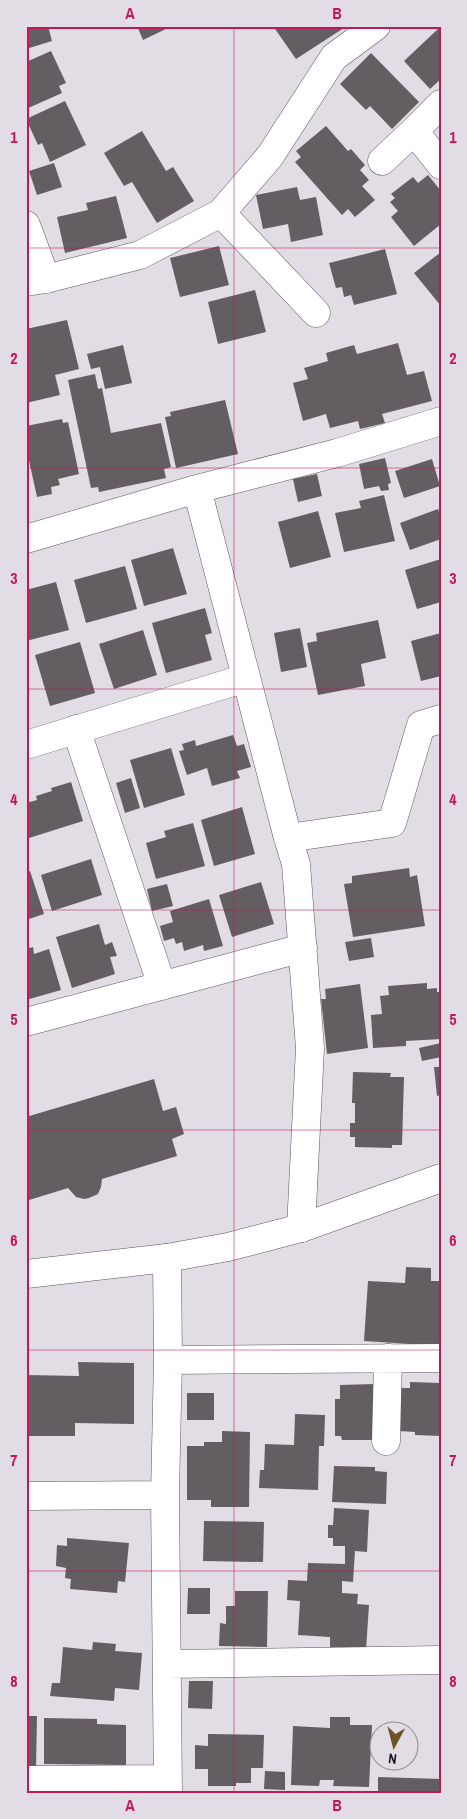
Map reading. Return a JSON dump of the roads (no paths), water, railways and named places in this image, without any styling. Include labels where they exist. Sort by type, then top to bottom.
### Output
[{"type":"street","points":[[26,224],[36,281],[140,255],[221,213],[270,156],[334,57],[376,26]]},
{"type":"street","points":[[382,161],[441,104]]},
{"type":"street","points":[[414,131],[441,165]]},
{"type":"street","points":[[221,213],[316,314]]},
{"type":"street","points":[[26,539],[197,489],[337,453],[441,420]]},
{"type":"street","points":[[197,489],[296,864],[310,1048],[302,1228]]},
{"type":"street","points":[[26,745],[246,678]]},
{"type":"street","points":[[288,838],[392,823],[421,725],[441,719]]},
{"type":"street","points":[[76,729],[162,986]]},
{"type":"street","points":[[26,1022],[303,948]]},
{"type":"street","points":[[26,1274],[167,1258],[228,1247],[302,1228],[441,1178]]},
{"type":"street","points":[[26,1780],[168,1786],[165,1495],[168,1360],[167,1258]]},
{"type":"street","points":[[386,1442],[388,1358]]},
{"type":"street","points":[[168,1360],[441,1358]]},
{"type":"street","points":[[26,1496],[165,1495]]},
{"type":"street","points":[[167,1664],[441,1660]]}]
